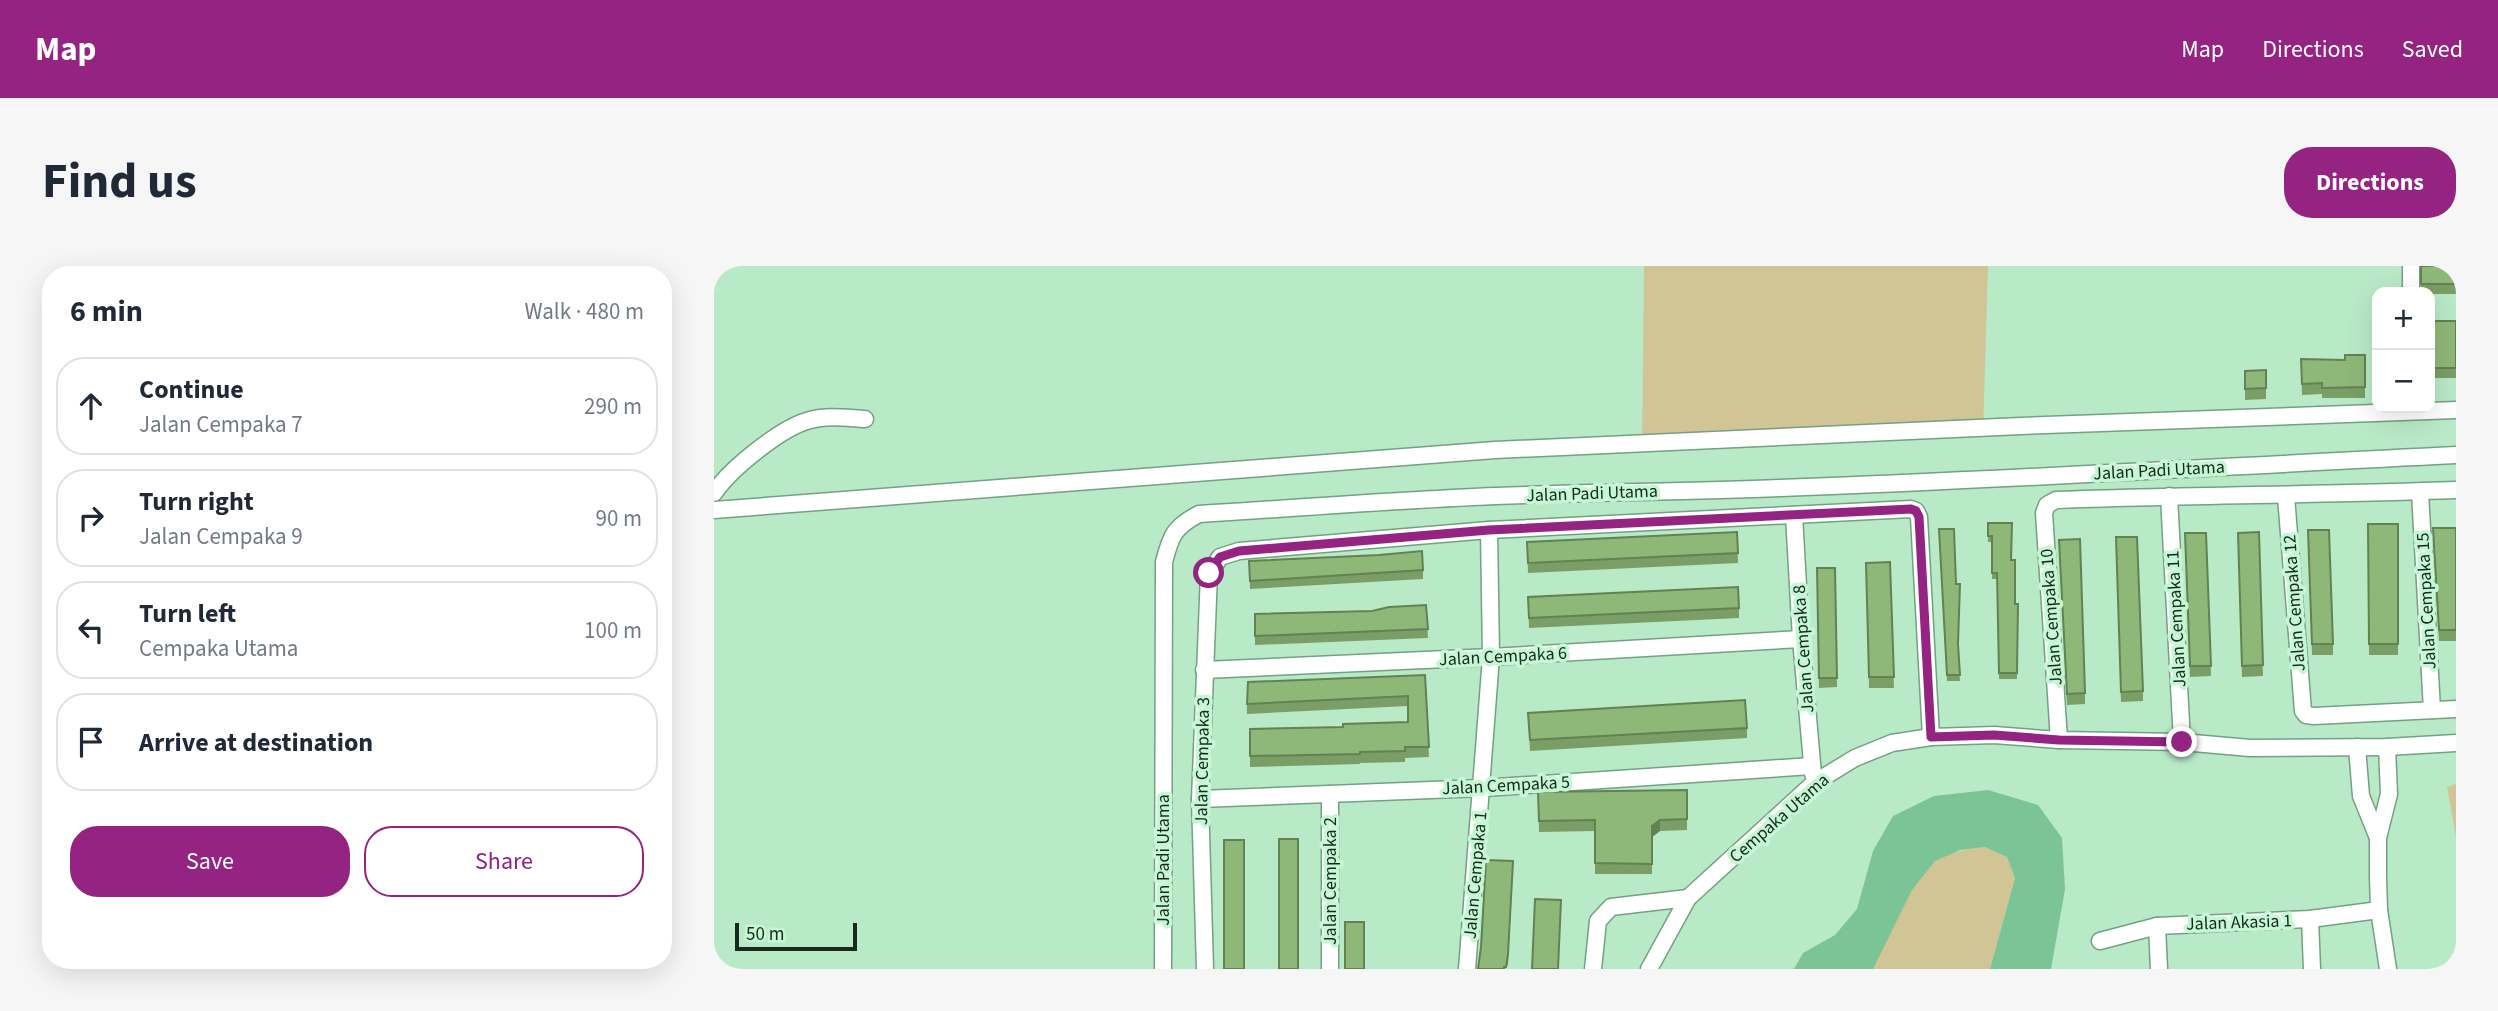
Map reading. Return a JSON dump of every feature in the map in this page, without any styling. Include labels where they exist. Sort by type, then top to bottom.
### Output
[{"type":"street","points":[[2411,266],[2411,287]]},
{"type":"street","points":[[2435,410],[2456,410]]},
{"type":"street","points":[[714,510],[1495,450],[2372,411]]},
{"type":"street","points":[[714,493],[721,482],[747,458],[807,420],[835,417],[865,419]]},
{"type":"street","name":"Jalan Padi Utama","points":[[1163,969],[1164,562],[1170,539],[1180,524],[1199,513],[1494,496],[1793,488],[2456,455]]},
{"type":"street","points":[[2169,496],[2286,496],[2456,490]]},
{"type":"street","name":"Jalan Cempaka 15","points":[[2420,492],[2432,710]]},
{"type":"street","name":"Jalan Cempaka 10","points":[[2059,740],[2044,513],[2047,505],[2056,500],[2169,496]]},
{"type":"street","name":"Jalan Cempaka 11","points":[[2169,496],[2182,742]]},
{"type":"street","name":"Jalan Cempaka 12","points":[[2286,496],[2302,711],[2306,715],[2314,716],[2432,710]]},
{"type":"street","points":[[1489,530],[1911,509],[1916,511],[1919,517],[1931,737]]},
{"type":"street","name":"Jalan Cempaka 8","points":[[1794,515],[1801,639],[1814,783]]},
{"type":"street","name":"Jalan Cempaka 3","points":[[1205,969],[1200,799],[1209,573],[1220,557],[1239,551],[1489,530]]},
{"type":"street","name":"Jalan Cempaka 1","points":[[1467,969],[1491,657],[1489,530]]},
{"type":"street","name":"Jalan Cempaka 6","points":[[1204,670],[1801,639]]},
{"type":"street","points":[[2432,710],[2456,709]]},
{"type":"street","name":"Cempaka Utama","points":[[1649,969],[1688,898],[1814,783],[1855,758],[1892,743],[1931,737],[1994,735],[2059,740],[2182,742],[2250,748],[2387,747],[2456,743]]},
{"type":"street","points":[[2357,747],[2361,796],[2378,838]]},
{"type":"street","points":[[2387,747],[2389,794],[2378,838],[2379,910],[2388,969]]},
{"type":"street","name":"Jalan Cempaka 5","points":[[1200,799],[1483,788],[1812,766]]},
{"type":"street","name":"Jalan Cempaka 2","points":[[1329,794],[1330,969]]},
{"type":"street","points":[[1593,969],[1598,921],[1611,907],[1688,898]]},
{"type":"street","name":"Jalan Akasia 1","points":[[2100,942],[2157,926],[2310,919],[2379,910]]},
{"type":"street","points":[[2310,919],[2312,969]]},
{"type":"street","points":[[2157,926],[2159,969]]},
{"type":"shaded area","points":[[1644,266],[1988,266],[1983,434],[1642,448]]},
{"type":"shaded area","points":[[2456,784],[2456,837],[2447,787]]},
{"type":"shaded area","points":[[1988,790],[2038,805],[2062,838],[2065,889],[2051,969],[1990,969],[2015,878],[2007,857],[1985,847],[1960,850],[1935,861],[1912,890],[1873,969],[1794,969],[1803,953],[1835,935],[1857,909],[1873,851],[1893,816],[1934,796]]},
{"type":"shaded area","points":[[1985,847],[2007,857],[2015,878],[1990,969],[1873,969],[1900,910],[1918,879],[1928,868],[1948,854]]},
{"type":"building","points":[[2421,266],[2456,266],[2456,284],[2421,284]]},
{"type":"building","points":[[2435,321],[2456,321],[2456,368],[2435,368]]},
{"type":"building","points":[[2345,355],[2365,355],[2365,387],[2322,388],[2322,383],[2302,384],[2301,359],[2345,360]]},
{"type":"building","points":[[2266,370],[2266,388],[2245,389],[2245,371]]},
{"type":"building","points":[[1988,523],[2012,523],[2011,560],[2015,560],[2015,604],[2018,604],[2017,673],[1999,673],[1997,573],[1992,573],[1992,536],[1988,536]]},
{"type":"building","points":[[2368,524],[2398,524],[2398,644],[2369,644]]},
{"type":"building","points":[[2433,528],[2456,528],[2456,630],[2439,630]]},
{"type":"building","points":[[1939,529],[1954,529],[1956,584],[1960,584],[1960,675],[1947,675]]},
{"type":"building","points":[[2308,530],[2329,530],[2333,644],[2312,644]]},
{"type":"building","points":[[1737,532],[1738,553],[1528,563],[1527,542]]},
{"type":"building","points":[[2259,532],[2263,665],[2242,666],[2238,533]]},
{"type":"building","points":[[2185,533],[2206,533],[2211,666],[2190,666]]},
{"type":"building","points":[[2116,537],[2137,537],[2143,691],[2121,692]]},
{"type":"building","points":[[2080,539],[2085,693],[2067,694],[2059,540]]},
{"type":"building","points":[[1422,551],[1423,570],[1250,581],[1249,561]]},
{"type":"building","points":[[1890,562],[1894,677],[1869,677],[1866,563]]},
{"type":"building","points":[[1817,568],[1835,568],[1837,678],[1819,678]]},
{"type":"building","points":[[1738,587],[1739,608],[1529,618],[1528,597]]},
{"type":"building","points":[[1426,605],[1428,629],[1255,636],[1255,614],[1372,611]]},
{"type":"building","points":[[1425,675],[1429,747],[1405,747],[1405,751],[1360,754],[1250,756],[1250,729],[1343,727],[1343,724],[1408,722],[1408,696],[1247,704],[1248,682]]},
{"type":"building","points":[[1745,700],[1747,728],[1530,740],[1528,713]]},
{"type":"building","points":[[1687,790],[1687,819],[1660,820],[1652,826],[1652,864],[1595,863],[1595,820],[1539,821],[1538,792]]},
{"type":"building","points":[[1279,839],[1298,839],[1298,969],[1279,969]]},
{"type":"building","points":[[1224,840],[1244,840],[1244,969],[1224,969]]},
{"type":"building","points":[[1486,860],[1513,861],[1508,954],[1504,969],[1478,969]]},
{"type":"building","points":[[1535,899],[1561,900],[1558,969],[1532,969]]},
{"type":"building","points":[[1345,922],[1364,922],[1364,969],[1345,969]]},
{"type":"route","points":[[1209,573],[1220,557],[1239,551],[1489,530],[1911,509],[1916,511],[1919,517],[1931,737],[1994,735],[2059,740],[2182,742]]}]
